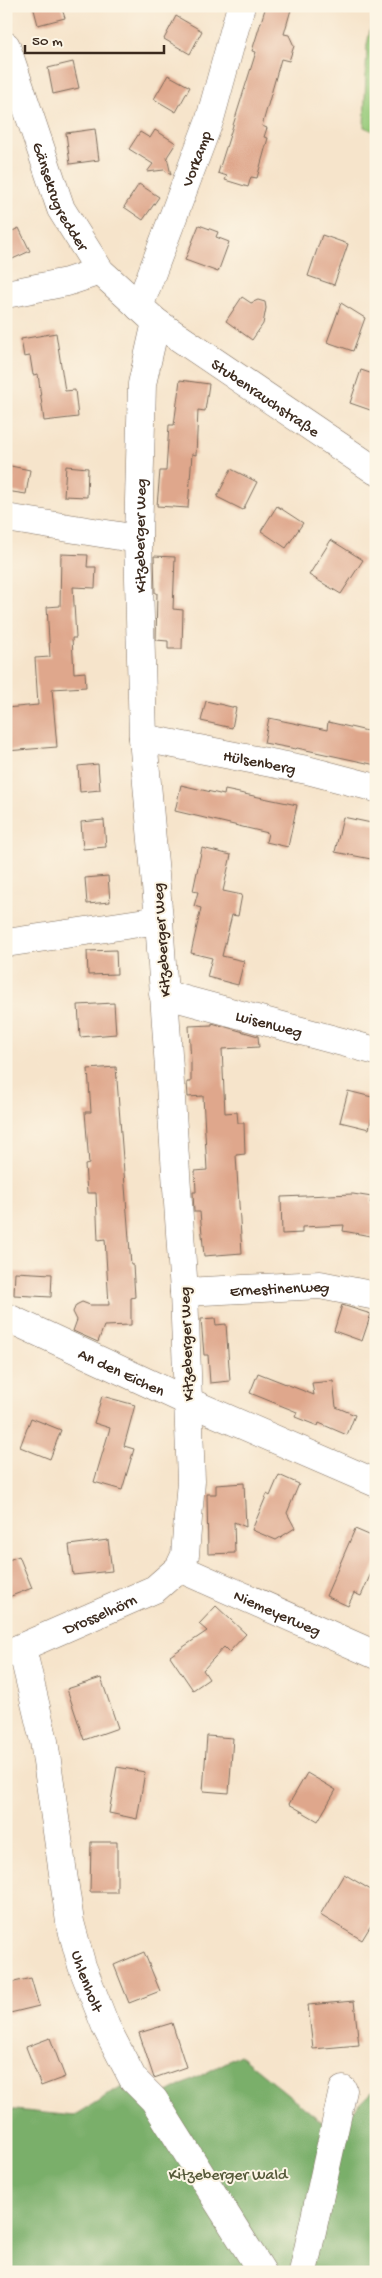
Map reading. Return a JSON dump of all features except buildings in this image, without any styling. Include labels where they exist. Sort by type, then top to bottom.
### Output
[{"type":"street","name":"Vorkamp","points":[[147,315],[210,119],[240,6]]},
{"type":"street","name":"Gänsekrugredder","points":[[6,46],[61,209],[100,271],[147,315]]},
{"type":"street","points":[[6,294],[67,282],[100,271]]},
{"type":"street","name":"Stubenrauchstraße","points":[[147,315],[376,472]]},
{"type":"street","name":"Kitzeberger Weg","points":[[147,315],[142,384],[138,540],[143,738],[159,920],[184,1292],[191,1481],[182,1563]]},
{"type":"street","points":[[6,518],[138,540]]},
{"type":"street","name":"Hülsenberg","points":[[143,738],[307,770],[376,788]]},
{"type":"street","points":[[6,943],[159,920]]},
{"type":"street","name":"Luisenweg","points":[[163,994],[376,1051]]},
{"type":"street","name":"Ernestinenweg","points":[[184,1292],[320,1286],[376,1296]]},
{"type":"street","name":"An den Eichen","points":[[6,1317],[187,1401],[376,1482]]},
{"type":"street","name":"Drosselhörn","points":[[14,1651],[155,1589],[182,1563]]},
{"type":"street","name":"Niemeyerweg","points":[[182,1563],[376,1655]]},
{"type":"street","name":"Uhlenholt","points":[[14,1651],[44,1741],[70,1922],[85,1974],[106,2027],[133,2079],[154,2100],[262,2272]]},
{"type":"street","points":[[304,2272],[343,2090]]},
{"type":"green space","points":[[375,6],[376,132],[364,127],[367,45]]},
{"type":"green space","name":"Kitzeberger Wald","points":[[240,2055],[333,2131],[376,2088],[376,2272],[6,2272],[6,2109],[74,2116],[133,2079],[154,2100]]}]
